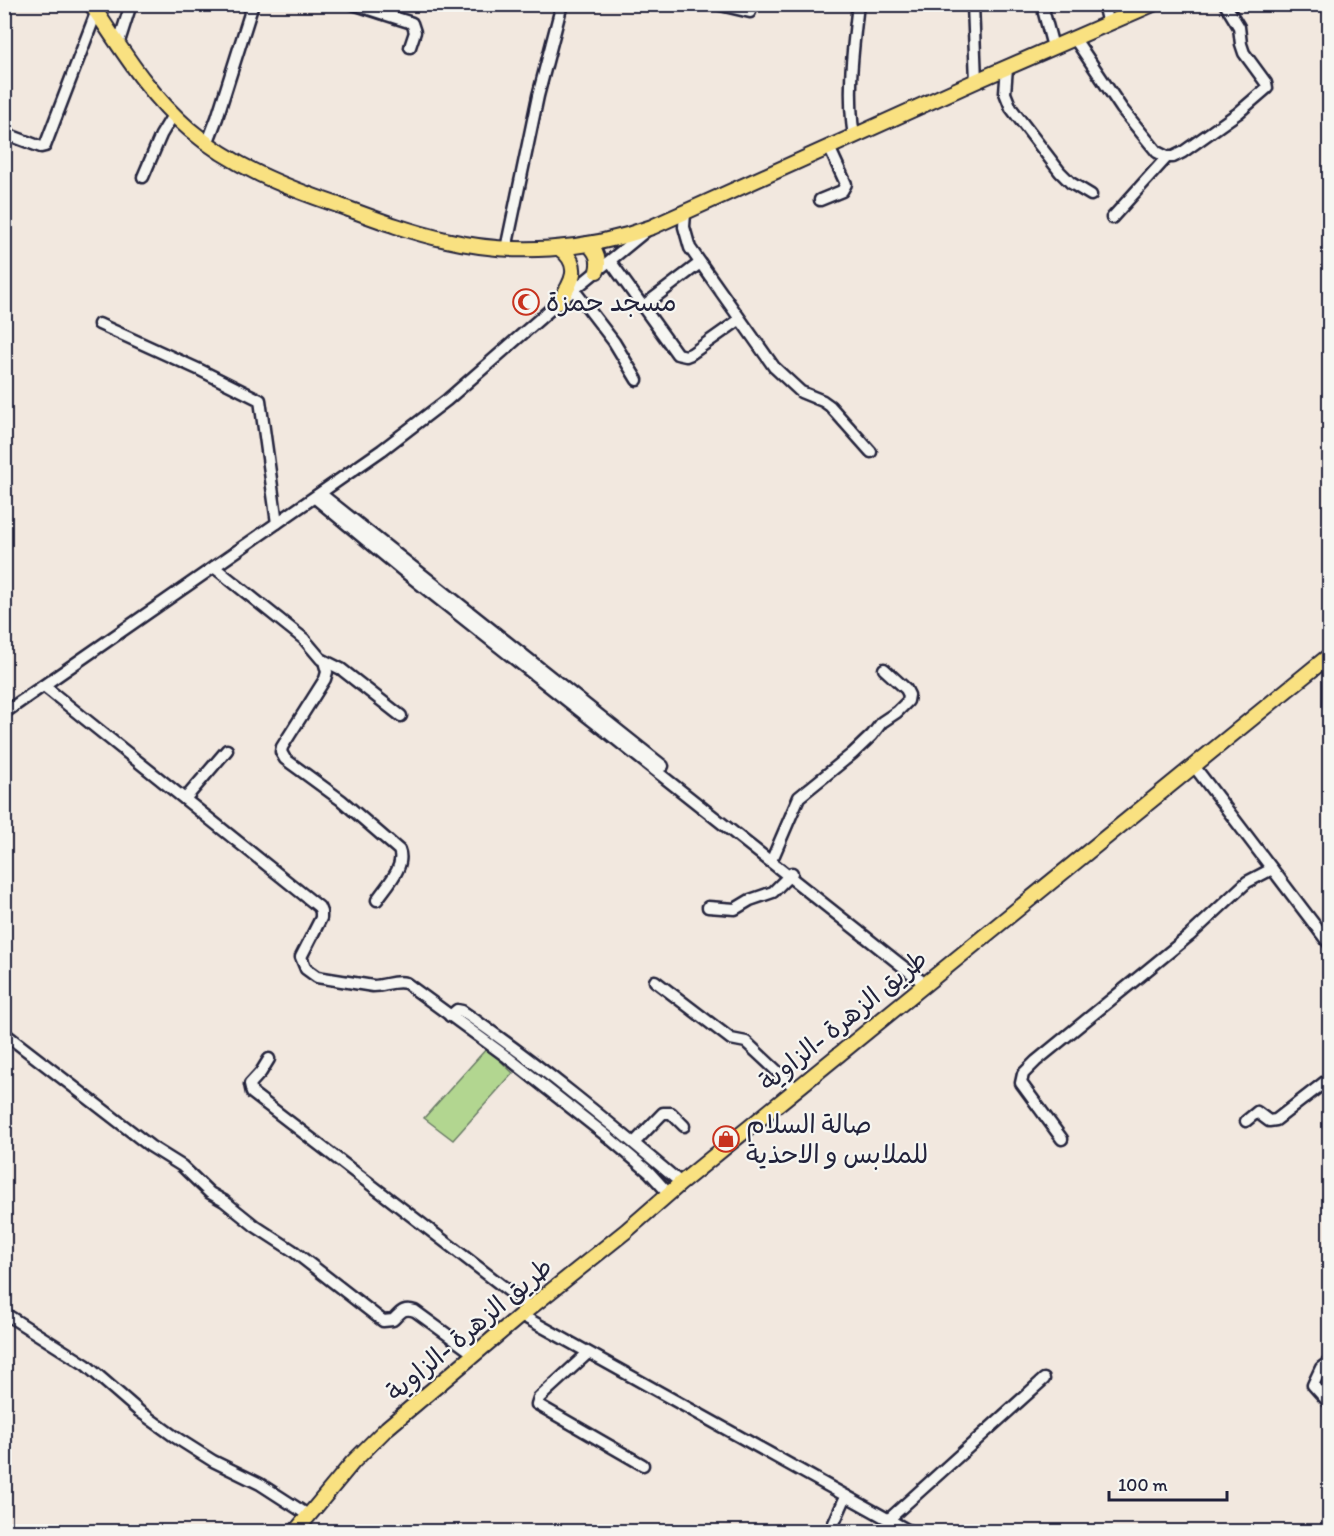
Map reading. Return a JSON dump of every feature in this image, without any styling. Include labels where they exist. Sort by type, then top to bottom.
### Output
[{"type":"main road","points":[[94,9],[155,96],[207,144],[234,161],[274,181],[434,238],[506,249],[560,248],[588,244],[622,237],[652,227],[1007,67],[1153,4]]},
{"type":"main road","points":[[588,244],[596,253],[597,271]]},
{"type":"main road","points":[[559,302],[588,244]]},
{"type":"main road","points":[[560,248],[570,260],[573,275]]},
{"type":"main road","name":"طريق الزهرة -الزاوية","points":[[295,1532],[353,1462],[387,1428],[474,1354],[928,981],[1329,656]]},
{"type":"street","points":[[118,45],[131,4]]},
{"type":"street","points":[[207,144],[253,4]]},
{"type":"street","points":[[353,4],[412,23],[415,32],[410,46]]},
{"type":"street","points":[[506,249],[538,96],[562,4]]},
{"type":"street","points":[[716,4],[750,12]]},
{"type":"street","points":[[854,137],[850,115],[851,72],[858,4]]},
{"type":"street","points":[[973,4],[976,81]]},
{"type":"street","points":[[1045,4],[1044,13],[1053,47]]},
{"type":"street","points":[[1103,4],[1108,24]]},
{"type":"street","points":[[1075,39],[1122,109],[1157,152],[1167,157],[1178,156],[1238,113],[1267,88],[1266,83],[1244,54],[1239,27],[1225,4]]},
{"type":"street","points":[[4,133],[41,147],[45,146],[94,9]]},
{"type":"street","points":[[1007,67],[1005,93],[1011,108],[1060,172],[1071,183],[1091,195]]},
{"type":"street","points":[[143,177],[161,135],[173,115]]},
{"type":"street","points":[[820,200],[842,191],[846,184],[829,147]]},
{"type":"street","points":[[1112,218],[1167,157]]},
{"type":"street","points":[[685,213],[684,227],[687,242],[739,320],[774,367],[801,392],[827,403],[871,452]]},
{"type":"street","points":[[4,713],[374,456],[447,400],[559,302],[652,227]]},
{"type":"street","points":[[610,261],[673,350],[681,355],[691,354],[739,320]]},
{"type":"street","points":[[642,307],[700,263]]},
{"type":"street","points":[[574,290],[614,342],[637,380]]},
{"type":"street","points":[[99,324],[260,400],[277,523]]},
{"type":"street","points":[[318,496],[774,855],[791,874]]},
{"type":"street","points":[[318,496],[928,981]]},
{"type":"street","points":[[214,567],[304,639],[324,661],[341,669],[401,716]]},
{"type":"street","points":[[324,661],[326,679],[281,752],[285,759],[333,794],[399,850],[400,864],[377,900]]},
{"type":"street","points":[[774,855],[799,797],[852,754],[882,722],[908,701],[909,695],[906,689],[884,669]]},
{"type":"street","points":[[44,686],[320,909],[321,918],[301,957],[306,969],[317,977],[373,986],[397,981],[406,982],[507,1057],[637,1161],[669,1194]]},
{"type":"street","points":[[185,799],[227,750]]},
{"type":"street","points":[[1194,766],[1329,945]]},
{"type":"street","points":[[1062,1139],[1021,1083],[1023,1074],[1189,936],[1247,882],[1272,869]]},
{"type":"street","points":[[708,907],[735,909],[750,900],[772,892],[791,874]]},
{"type":"street","points":[[655,981],[731,1039],[746,1042],[796,1089]]},
{"type":"street","points":[[450,1016],[457,1010],[462,1011],[495,1033],[681,1183]]},
{"type":"street","points":[[4,1033],[150,1146],[182,1166],[210,1193],[292,1250],[383,1321],[393,1320],[404,1310],[415,1311],[474,1354]]},
{"type":"street","points":[[269,1059],[250,1084],[252,1093],[526,1312],[588,1353],[911,1532]]},
{"type":"street","points":[[1246,1121],[1257,1112],[1269,1121],[1276,1120],[1329,1078]]},
{"type":"street","points":[[634,1143],[663,1113],[671,1113],[684,1126]]},
{"type":"street","points":[[637,1161],[644,1151]]},
{"type":"street","points":[[4,1313],[86,1365],[139,1411],[175,1437],[213,1461],[260,1484],[308,1515]]},
{"type":"street","points":[[588,1353],[539,1398],[537,1404],[643,1464]]},
{"type":"street","points":[[1329,1361],[1321,1368],[1313,1384],[1329,1404]]},
{"type":"street","points":[[889,1520],[1044,1379]]},
{"type":"street","points":[[830,1532],[846,1496]]},
{"type":"green space","points":[[487,1048],[513,1073],[453,1140],[424,1118]]},
{"type":"place","name":"مسجد حمزة","points":[[526,302]]},
{"type":"place","name":"صالة السلام للملابس و الاحذية","points":[[726,1139]]}]
